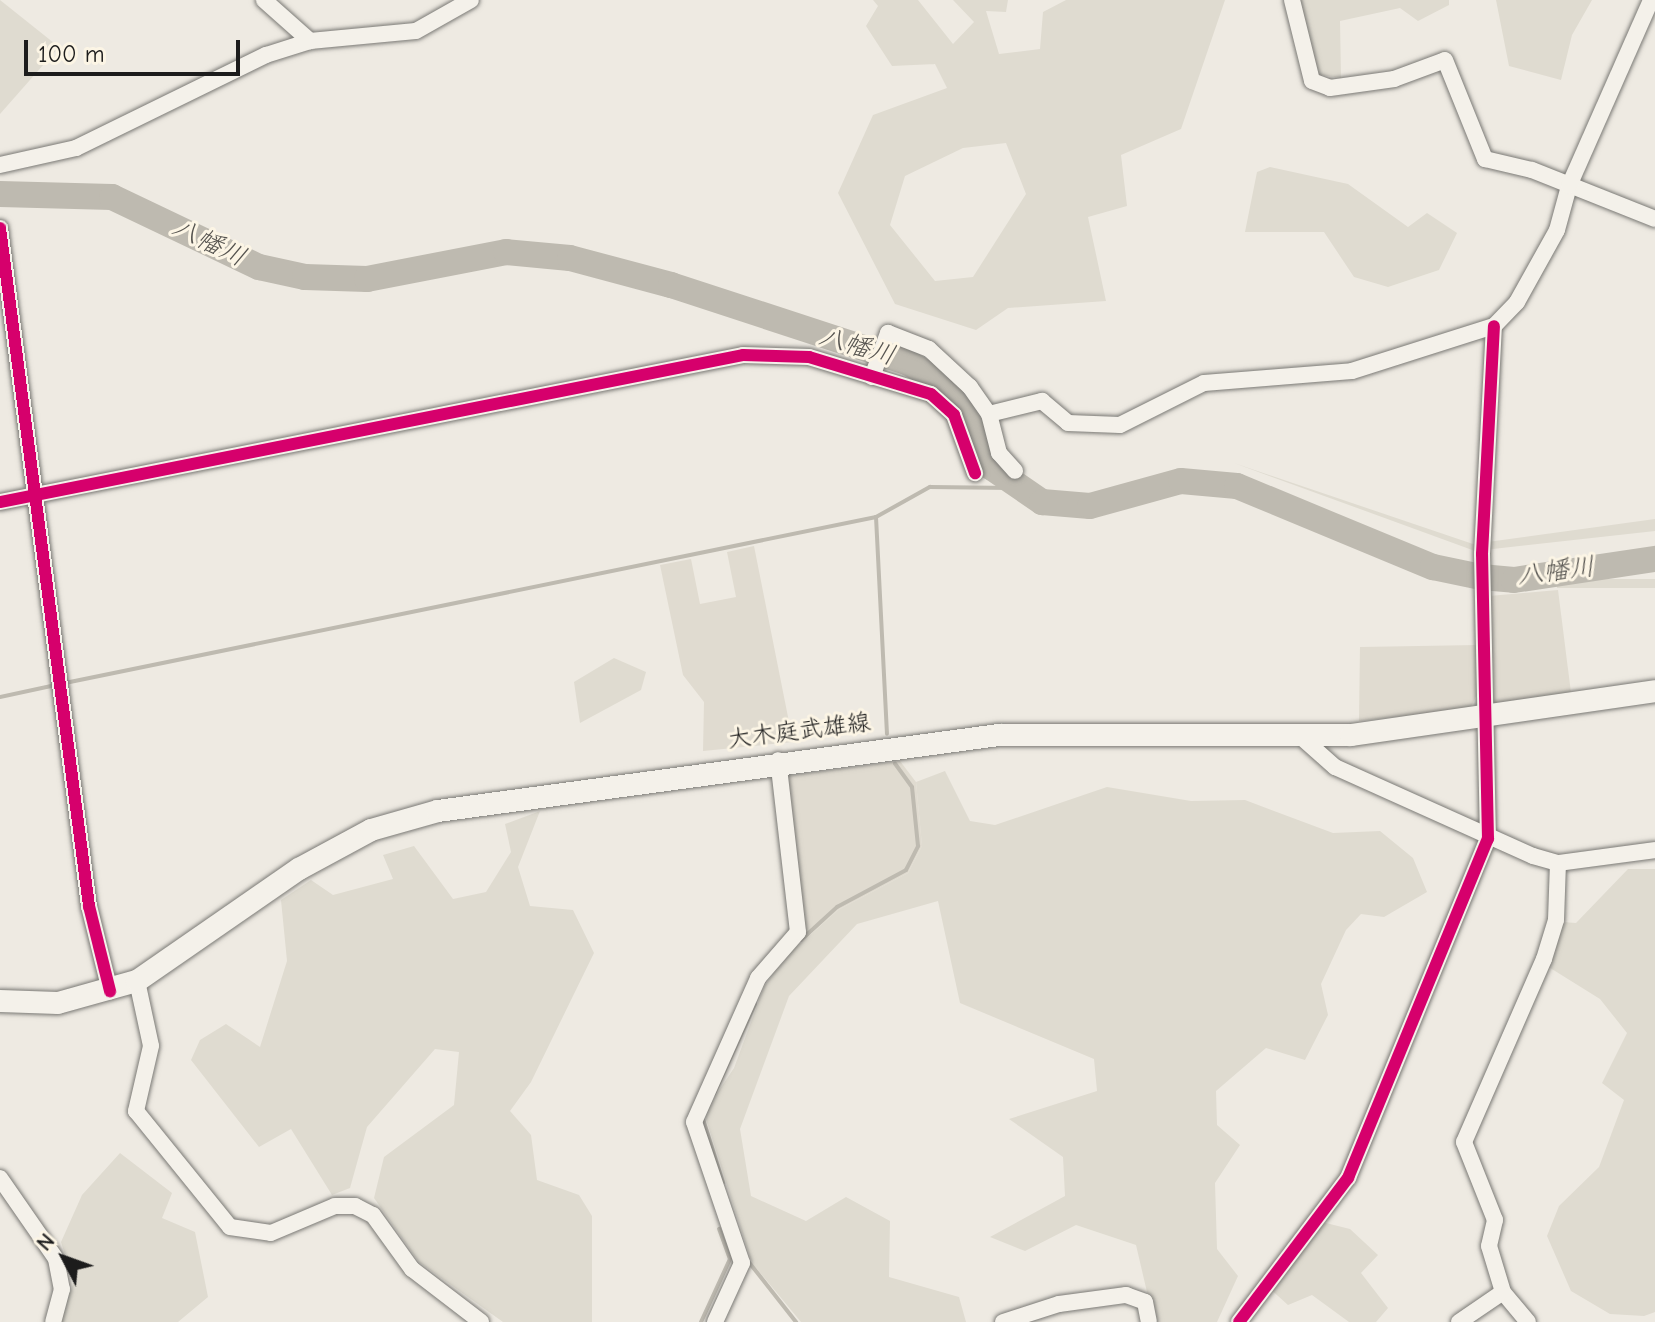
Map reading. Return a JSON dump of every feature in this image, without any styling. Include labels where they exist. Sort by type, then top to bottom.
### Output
[{"type":"main road","name":"大木庭武雄線","points":[[0,1001],[58,1003],[137,981],[299,869],[371,830],[532,794],[778,760],[999,735],[1300,736],[1485,719],[1655,691]]},
{"type":"street","points":[[264,0],[310,41]]},
{"type":"street","points":[[0,165],[76,148],[310,41],[416,31],[471,0]]},
{"type":"street","points":[[1292,0],[1312,81],[1330,88],[1394,79],[1445,60],[1485,159],[1569,186],[1655,219]]},
{"type":"street","points":[[989,414],[1042,401],[1068,423],[1120,425],[1204,383],[1352,371],[1494,326],[1517,302],[1557,230],[1569,186],[1651,0]]},
{"type":"street","points":[[0,228],[89,906],[110,991]]},
{"type":"street","points":[[1239,1322],[1348,1178],[1488,839],[1482,554],[1494,326]]},
{"type":"street","points":[[872,377],[888,333],[929,349],[989,414],[999,453],[1015,471]]},
{"type":"street","points":[[0,502],[743,355],[809,357],[931,394],[954,415],[975,473]]},
{"type":"street","points":[[1300,736],[1335,767],[1488,839],[1558,863],[1655,850]]},
{"type":"street","points":[[715,1322],[742,1263],[694,1122],[758,978],[798,932],[778,760]]},
{"type":"street","points":[[1528,1322],[1503,1292],[1489,1246],[1495,1220],[1464,1142],[1544,959],[1556,920],[1558,863]]},
{"type":"street","points":[[137,981],[151,1046],[139,1119],[204,1188],[230,1227],[271,1233],[335,1206],[355,1206],[373,1215],[412,1269],[481,1322]]},
{"type":"street","points":[[0,1178],[56,1259],[62,1289],[53,1322]]},
{"type":"street","points":[[1459,1322],[1503,1292]]},
{"type":"street","points":[[1003,1322],[1059,1304],[1126,1295],[1145,1302],[1149,1322]]},
{"type":"shaded area","points":[[0,0],[59,47],[0,114]]},
{"type":"shaded area","points":[[873,0],[918,0],[953,44],[974,22],[953,0],[1008,0],[1006,12],[986,11],[999,54],[1040,49],[1043,12],[1066,0],[1225,0],[1181,129],[1121,155],[1127,206],[1088,217],[1106,301],[1008,308],[976,330],[895,304],[838,193],[873,115],[947,88],[935,64],[892,66],[866,26],[878,6]],"holes":[[[1006,143],[1026,194],[973,277],[935,281],[890,225],[905,176],[963,148]]]},
{"type":"shaded area","points":[[1300,0],[1449,0],[1449,5],[1418,21],[1400,8],[1340,21],[1341,78],[1315,74]]},
{"type":"shaded area","points":[[1496,0],[1592,0],[1572,35],[1561,80],[1509,66]]},
{"type":"shaded area","points":[[1270,167],[1348,184],[1408,227],[1427,213],[1457,233],[1439,270],[1388,287],[1354,277],[1324,232],[1245,232],[1257,172]]},
{"type":"shaded area","points":[[1234,463],[1473,544],[1655,519],[1655,531],[1475,551]]},
{"type":"shaded area","points":[[754,546],[793,742],[703,751],[704,702],[683,675],[660,565],[691,559],[700,604],[736,597],[727,552]]},
{"type":"shaded area","points":[[1557,579],[1655,579],[1655,588],[1557,588]]},
{"type":"shaded area","points":[[1558,590],[1571,693],[1491,703],[1489,596]]},
{"type":"shaded area","points":[[1477,645],[1477,694],[1470,709],[1359,721],[1360,647]]},
{"type":"shaded area","points":[[614,658],[646,672],[641,690],[580,723],[574,682]]},
{"type":"shaded area","points":[[900,761],[916,782],[922,846],[908,873],[838,910],[805,939],[786,776]]},
{"type":"shaded area","points":[[945,771],[970,821],[995,825],[1107,787],[1191,801],[1245,800],[1333,833],[1380,831],[1413,858],[1427,892],[1384,917],[1361,914],[1346,930],[1321,984],[1328,1015],[1305,1060],[1266,1048],[1216,1091],[1217,1125],[1240,1145],[1215,1183],[1217,1249],[1238,1276],[1217,1322],[1154,1322],[1136,1245],[1076,1225],[1025,1251],[990,1237],[1065,1196],[1063,1157],[1009,1119],[1097,1091],[1094,1059],[960,1003],[938,901],[857,924],[789,996],[740,1129],[751,1196],[806,1221],[846,1197],[890,1221],[889,1277],[959,1297],[966,1322],[801,1322],[752,1263],[704,1113],[734,1068],[764,987],[784,958],[838,910],[908,873],[922,846],[916,782]]},
{"type":"shaded area","points":[[540,811],[518,867],[530,906],[573,910],[594,953],[531,1082],[510,1111],[531,1135],[537,1180],[579,1195],[592,1216],[592,1322],[503,1322],[419,1262],[374,1198],[384,1157],[454,1105],[459,1052],[435,1049],[367,1127],[350,1188],[332,1195],[291,1129],[259,1147],[191,1060],[200,1040],[226,1024],[260,1047],[287,961],[281,900],[311,880],[333,895],[393,879],[383,855],[414,846],[453,899],[486,892],[511,852],[505,824]]},
{"type":"shaded area","points":[[1628,869],[1655,869],[1655,1312],[1644,1316],[1610,1314],[1571,1291],[1547,1236],[1559,1206],[1599,1167],[1624,1100],[1602,1083],[1627,1033],[1600,999],[1547,966],[1563,922],[1576,923]]},
{"type":"shaded area","points":[[120,1153],[172,1193],[162,1218],[195,1232],[208,1297],[178,1322],[59,1322],[74,1282],[61,1242],[82,1195]]},
{"type":"shaded area","points":[[1322,1222],[1350,1229],[1378,1255],[1361,1273],[1388,1308],[1376,1322],[1349,1322],[1312,1295],[1288,1305],[1268,1287]]},
{"type":"waterway","name":"八幡川","points":[[0,194],[112,197],[259,267],[305,277],[367,279],[506,252],[570,258],[671,285],[907,362],[953,389],[991,467],[1042,502],[1090,506],[1181,481],[1237,486],[1433,567],[1481,577],[1514,580],[1655,559]]},
{"type":"waterway","points":[[65,683],[876,517],[930,487],[1012,488]]},
{"type":"waterway","points":[[876,517],[887,734]]},
{"type":"waterway","points":[[0,697],[56,685]]},
{"type":"waterway","points":[[801,940],[837,907],[906,870],[918,846],[912,787],[895,764]]},
{"type":"waterway","points":[[714,1094],[755,1004]]},
{"type":"waterway","points":[[703,1119],[723,1183]]},
{"type":"waterway","points":[[701,1322],[730,1259],[719,1229]]},
{"type":"waterway","points":[[748,1261],[796,1322]]},
{"type":"cycle path","points":[[0,228],[89,906],[110,991]]},
{"type":"cycle path","points":[[1239,1322],[1348,1178],[1488,839],[1482,554],[1494,326]]},
{"type":"cycle path","points":[[0,502],[743,355],[809,357],[931,394],[954,415],[975,473]]}]
